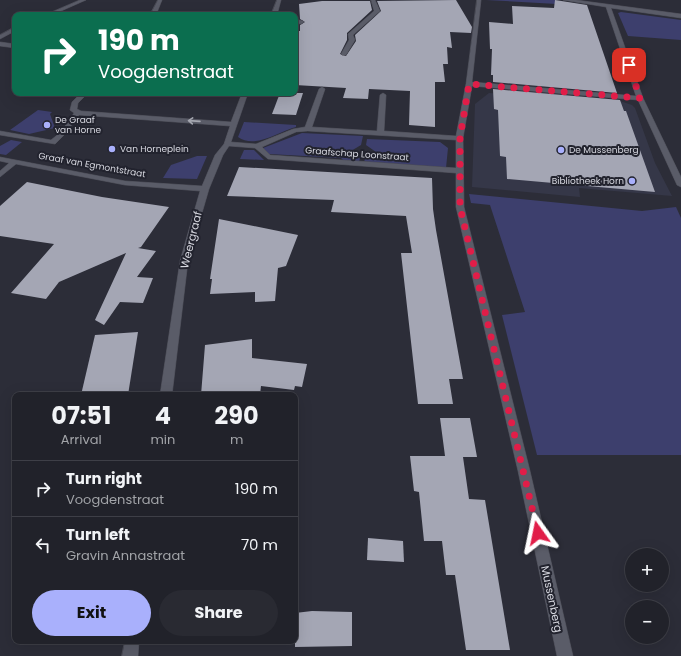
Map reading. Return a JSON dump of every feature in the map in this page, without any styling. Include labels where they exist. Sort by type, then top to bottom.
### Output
[{"type":"street","points":[[55,12],[84,0]]},
{"type":"street","points":[[154,12],[160,0]]},
{"type":"street","points":[[275,12],[279,0]]},
{"type":"street","points":[[344,54],[352,40],[350,34],[377,11],[374,0]]},
{"type":"street","name":"Mussenberg","points":[[479,0],[469,84],[460,138],[460,207],[524,471],[565,656]]},
{"type":"street","points":[[565,0],[681,16]]},
{"type":"street","points":[[608,7],[640,98],[681,184]]},
{"type":"street","points":[[0,37],[12,31]]},
{"type":"street","points":[[0,44],[12,46]]},
{"type":"street","points":[[469,84],[640,98]]},
{"type":"street","name":"Graafschap Loonstraat","points":[[308,129],[322,89]]},
{"type":"street","points":[[380,132],[383,95]]},
{"type":"street","points":[[82,96],[75,102],[73,110],[78,112],[233,124]]},
{"type":"street","name":"Weergraaf","points":[[166,392],[184,261],[205,189],[219,155],[227,144],[244,96]]},
{"type":"street","points":[[0,133],[52,142],[63,133],[78,112]]},
{"type":"street","name":"Graafschap Loonstraat","points":[[227,144],[257,146],[295,130],[308,129],[380,132],[460,138]]},
{"type":"street","name":"Graafschap Loonstraat","points":[[257,146],[268,157],[460,171]]},
{"type":"street","name":"Graaf van Egmontstraat","points":[[0,159],[126,184],[205,189]]},
{"type":"street","points":[[0,175],[15,161]]},
{"type":"street","points":[[670,163],[681,163]]},
{"type":"street","points":[[130,656],[132,644]]},
{"type":"shaded area","points":[[486,0],[556,0],[557,4]]},
{"type":"shaded area","points":[[621,12],[681,20],[681,40],[628,36],[618,13]]},
{"type":"shaded area","name":"De Mussenberg","points":[[489,93],[596,101],[620,101],[632,105],[635,108],[655,163],[672,196],[579,188],[580,197],[472,187],[475,104]]},
{"type":"shaded area","points":[[38,110],[52,112],[50,114],[55,128],[29,134],[10,130]]},
{"type":"shaded area","points":[[244,122],[296,125],[296,127],[267,138],[252,141],[238,137]]},
{"type":"shaded area","points":[[302,133],[363,136],[361,145],[351,151],[360,158],[359,162],[345,162],[341,158],[269,154],[263,148]]},
{"type":"shaded area","points":[[367,139],[440,142],[448,148],[446,168],[364,163],[365,158],[376,152],[366,145]]},
{"type":"shaded area","points":[[11,140],[22,142],[6,155],[0,154],[0,146]]},
{"type":"shaded area","points":[[244,150],[254,150],[264,160],[240,159]]},
{"type":"shaded area","points":[[197,156],[207,156],[197,179],[163,178],[171,165]]},
{"type":"shaded area","points":[[469,194],[642,211],[676,207],[681,218],[681,455],[537,455],[502,315],[525,312],[490,205],[471,203]]},
{"type":"building","points":[[456,0],[472,27],[471,33],[450,32],[452,48],[447,47],[448,64],[443,64],[445,82],[435,82],[435,127],[409,125],[410,91],[369,89],[368,99],[343,98],[346,88],[298,85],[298,31],[300,31],[300,25],[305,22],[300,19],[299,4],[322,1],[370,1],[372,10],[347,33],[347,40],[340,54],[346,56],[356,41],[355,35],[381,11],[377,1]]},
{"type":"building","points":[[555,0],[587,5],[617,93],[493,82],[493,75],[491,75],[492,49],[490,49],[489,22],[513,24],[512,6],[554,8]]},
{"type":"building","name":"De Mussenberg","points":[[493,89],[620,100],[624,111],[626,111],[655,192],[507,179],[506,157],[500,156],[498,110],[494,109]]},
{"type":"building","points":[[298,93],[303,93],[296,115],[272,114],[279,96],[298,96]]},
{"type":"building","points":[[239,167],[432,178],[433,209],[436,230],[463,379],[449,379],[453,404],[418,404],[401,253],[412,253],[406,216],[331,212],[334,200],[227,196]]},
{"type":"building","points":[[27,182],[102,197],[169,207],[141,247],[138,248],[156,251],[137,277],[153,278],[143,303],[120,302],[104,325],[95,320],[126,253],[59,282],[46,299],[11,293],[54,244],[0,236],[0,206]]},
{"type":"building","points":[[219,219],[298,235],[286,266],[278,268],[275,301],[255,302],[255,292],[210,294],[212,279],[210,279]]},
{"type":"building","points":[[138,332],[128,392],[82,392],[95,335]]},
{"type":"building","points":[[252,339],[252,358],[307,364],[302,387],[295,386],[294,390],[261,386],[260,392],[201,392],[205,345]]},
{"type":"building","points":[[440,418],[470,418],[477,457],[463,457],[469,499],[485,500],[510,650],[466,650],[455,575],[446,575],[442,541],[424,541],[419,492],[414,491],[410,456],[445,456]]},
{"type":"building","points":[[368,538],[403,541],[404,562],[367,560]]},
{"type":"building","points":[[312,611],[352,612],[352,646],[295,647],[295,644],[298,644],[298,613]]},
{"type":"place","name":"De Graaf van Horne","points":[[47,125]]},
{"type":"place","name":"Van Horneplein","points":[[112,149]]},
{"type":"place","name":"De Mussenberg","points":[[561,150]]},
{"type":"place","name":"Bibliotheek Horn","points":[[632,181]]},
{"type":"route","points":[[538,533],[460,207],[460,138],[469,84],[640,98],[629,65]]}]
